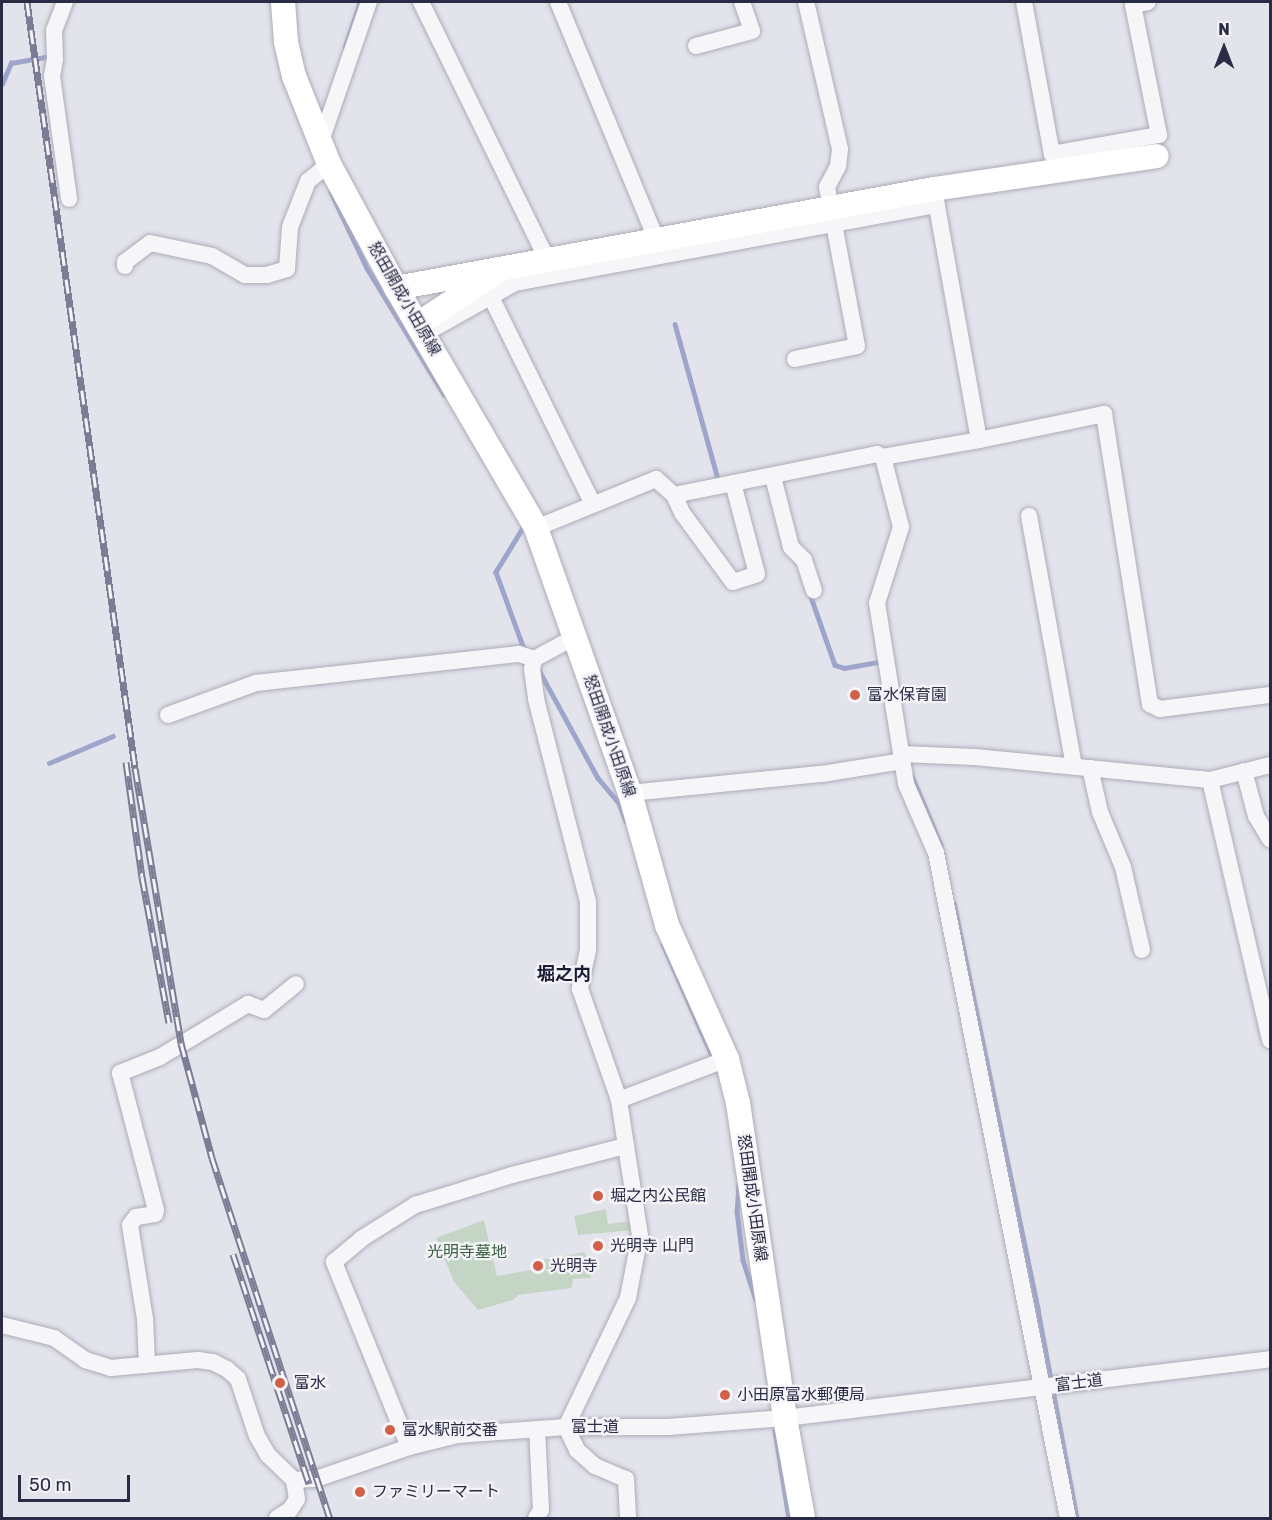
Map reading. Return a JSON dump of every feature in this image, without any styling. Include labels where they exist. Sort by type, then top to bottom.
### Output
[{"type":"main road","name":"怒田開成小田原線","points":[[283,2],[290,59],[325,154],[396,288],[536,528],[630,794],[667,925],[719,1062],[738,1103],[777,1418],[803,1518]]},
{"type":"main road","points":[[396,288],[656,239],[832,216],[1157,156]]},
{"type":"main road","points":[[421,329],[504,266]]},
{"type":"street","points":[[65,2],[54,30],[55,59],[52,76],[69,199]]},
{"type":"street","points":[[125,266],[125,262],[150,243],[212,256],[245,275],[267,275],[287,269],[290,227],[308,181],[325,154],[369,2]]},
{"type":"street","points":[[425,2],[547,260]]},
{"type":"street","points":[[558,2],[656,239]]},
{"type":"street","points":[[696,46],[752,31],[742,2]]},
{"type":"street","points":[[795,359],[856,346],[827,187],[838,166],[840,149],[806,2]]},
{"type":"street","points":[[1024,2],[1052,154],[1159,135],[1132,5],[1148,2]]},
{"type":"street","points":[[936,197],[979,440]]},
{"type":"street","points":[[421,329],[515,284],[832,216]]},
{"type":"street","points":[[491,297],[593,504]]},
{"type":"street","points":[[674,495],[773,477],[877,454],[883,457],[1104,414],[1150,704],[1160,709],[1270,695]]},
{"type":"street","points":[[883,457],[901,527],[877,603],[906,784],[936,853],[1048,1387],[1068,1518]]},
{"type":"street","points":[[773,477],[791,547],[804,560],[814,590]]},
{"type":"street","points":[[536,528],[656,479],[674,495],[683,514],[733,582],[757,574],[733,483]]},
{"type":"street","points":[[1029,516],[1082,767],[1123,867],[1142,950]]},
{"type":"street","points":[[168,715],[256,683],[519,654],[534,659],[575,637]]},
{"type":"street","points":[[534,659],[532,669],[536,699],[588,902],[588,950],[580,989],[619,1100],[640,1236],[628,1298],[566,1427],[577,1450],[595,1466],[626,1479],[628,1518]]},
{"type":"street","points":[[630,794],[822,774],[902,758],[1082,767],[1210,780],[1270,765]]},
{"type":"street","points":[[1244,771],[1256,816],[1270,839]]},
{"type":"street","points":[[1210,780],[1270,1040]]},
{"type":"street","points":[[147,1364],[145,1319],[130,1225],[136,1217],[155,1214],[156,1210],[120,1073],[160,1057],[248,1004],[264,1010],[296,984]]},
{"type":"street","points":[[619,1100],[719,1062]]},
{"type":"street","points":[[409,1447],[334,1262],[361,1239],[415,1205],[512,1175],[626,1146]]},
{"type":"street","points":[[2,1325],[54,1338],[97,1365],[111,1368],[198,1360],[213,1362],[227,1369],[238,1379],[257,1436],[268,1455],[294,1480],[297,1499],[290,1510],[277,1518]]},
{"type":"street","name":"富士道","points":[[294,1480],[316,1479],[409,1447],[457,1435],[566,1427],[668,1427],[777,1418],[1270,1359]]},
{"type":"street","points":[[536,1518],[540,1510],[537,1429]]},
{"type":"green space","points":[[606,1209],[608,1224],[632,1221],[633,1230],[578,1235],[574,1216]]},
{"type":"green space","name":"光明寺墓地","points":[[484,1220],[497,1276],[542,1268],[541,1260],[585,1252],[591,1278],[573,1279],[572,1288],[518,1295],[513,1300],[478,1310],[454,1282],[436,1238]]},
{"type":"waterway","points":[[345,47],[360,2]]},
{"type":"waterway","points":[[2,84],[11,63],[50,56]]},
{"type":"waterway","points":[[331,192],[367,268],[444,394]]},
{"type":"waterway","points":[[675,324],[718,479]]},
{"type":"waterway","points":[[523,528],[496,572],[524,649]]},
{"type":"waterway","points":[[810,594],[835,665],[844,668],[882,661]]},
{"type":"waterway","points":[[539,670],[598,778],[619,803],[626,821]]},
{"type":"waterway","points":[[49,763],[113,736]]},
{"type":"waterway","points":[[912,776],[941,845]]},
{"type":"waterway","points":[[954,903],[1038,1310],[1077,1518]]},
{"type":"waterway","points":[[663,944],[714,1060]]},
{"type":"waterway","points":[[739,1185],[737,1211],[743,1260],[756,1300]]},
{"type":"waterway","points":[[775,1430],[789,1518]]},
{"type":"railway","points":[[27,2],[135,768],[181,1043],[212,1158],[330,1518]]},
{"type":"railway","points":[[126,762],[142,877],[169,1023]]},
{"type":"railway","points":[[233,1254],[309,1484]]},
{"type":"place","name":"富水保育園","points":[[855,695]]},
{"type":"place","name":"堀之内公民館","points":[[598,1196]]},
{"type":"place","name":"光明寺 山門","points":[[598,1246]]},
{"type":"place","name":"光明寺","points":[[538,1266]]},
{"type":"place","name":"富水","points":[[280,1383]]},
{"type":"place","name":"小田原富水郵便局","points":[[725,1395]]},
{"type":"place","name":"富水駅前交番","points":[[390,1430]]},
{"type":"place","name":"ファミリーマート","points":[[360,1492]]},
{"type":"district","name":"堀之内","points":[[564,974]]}]
